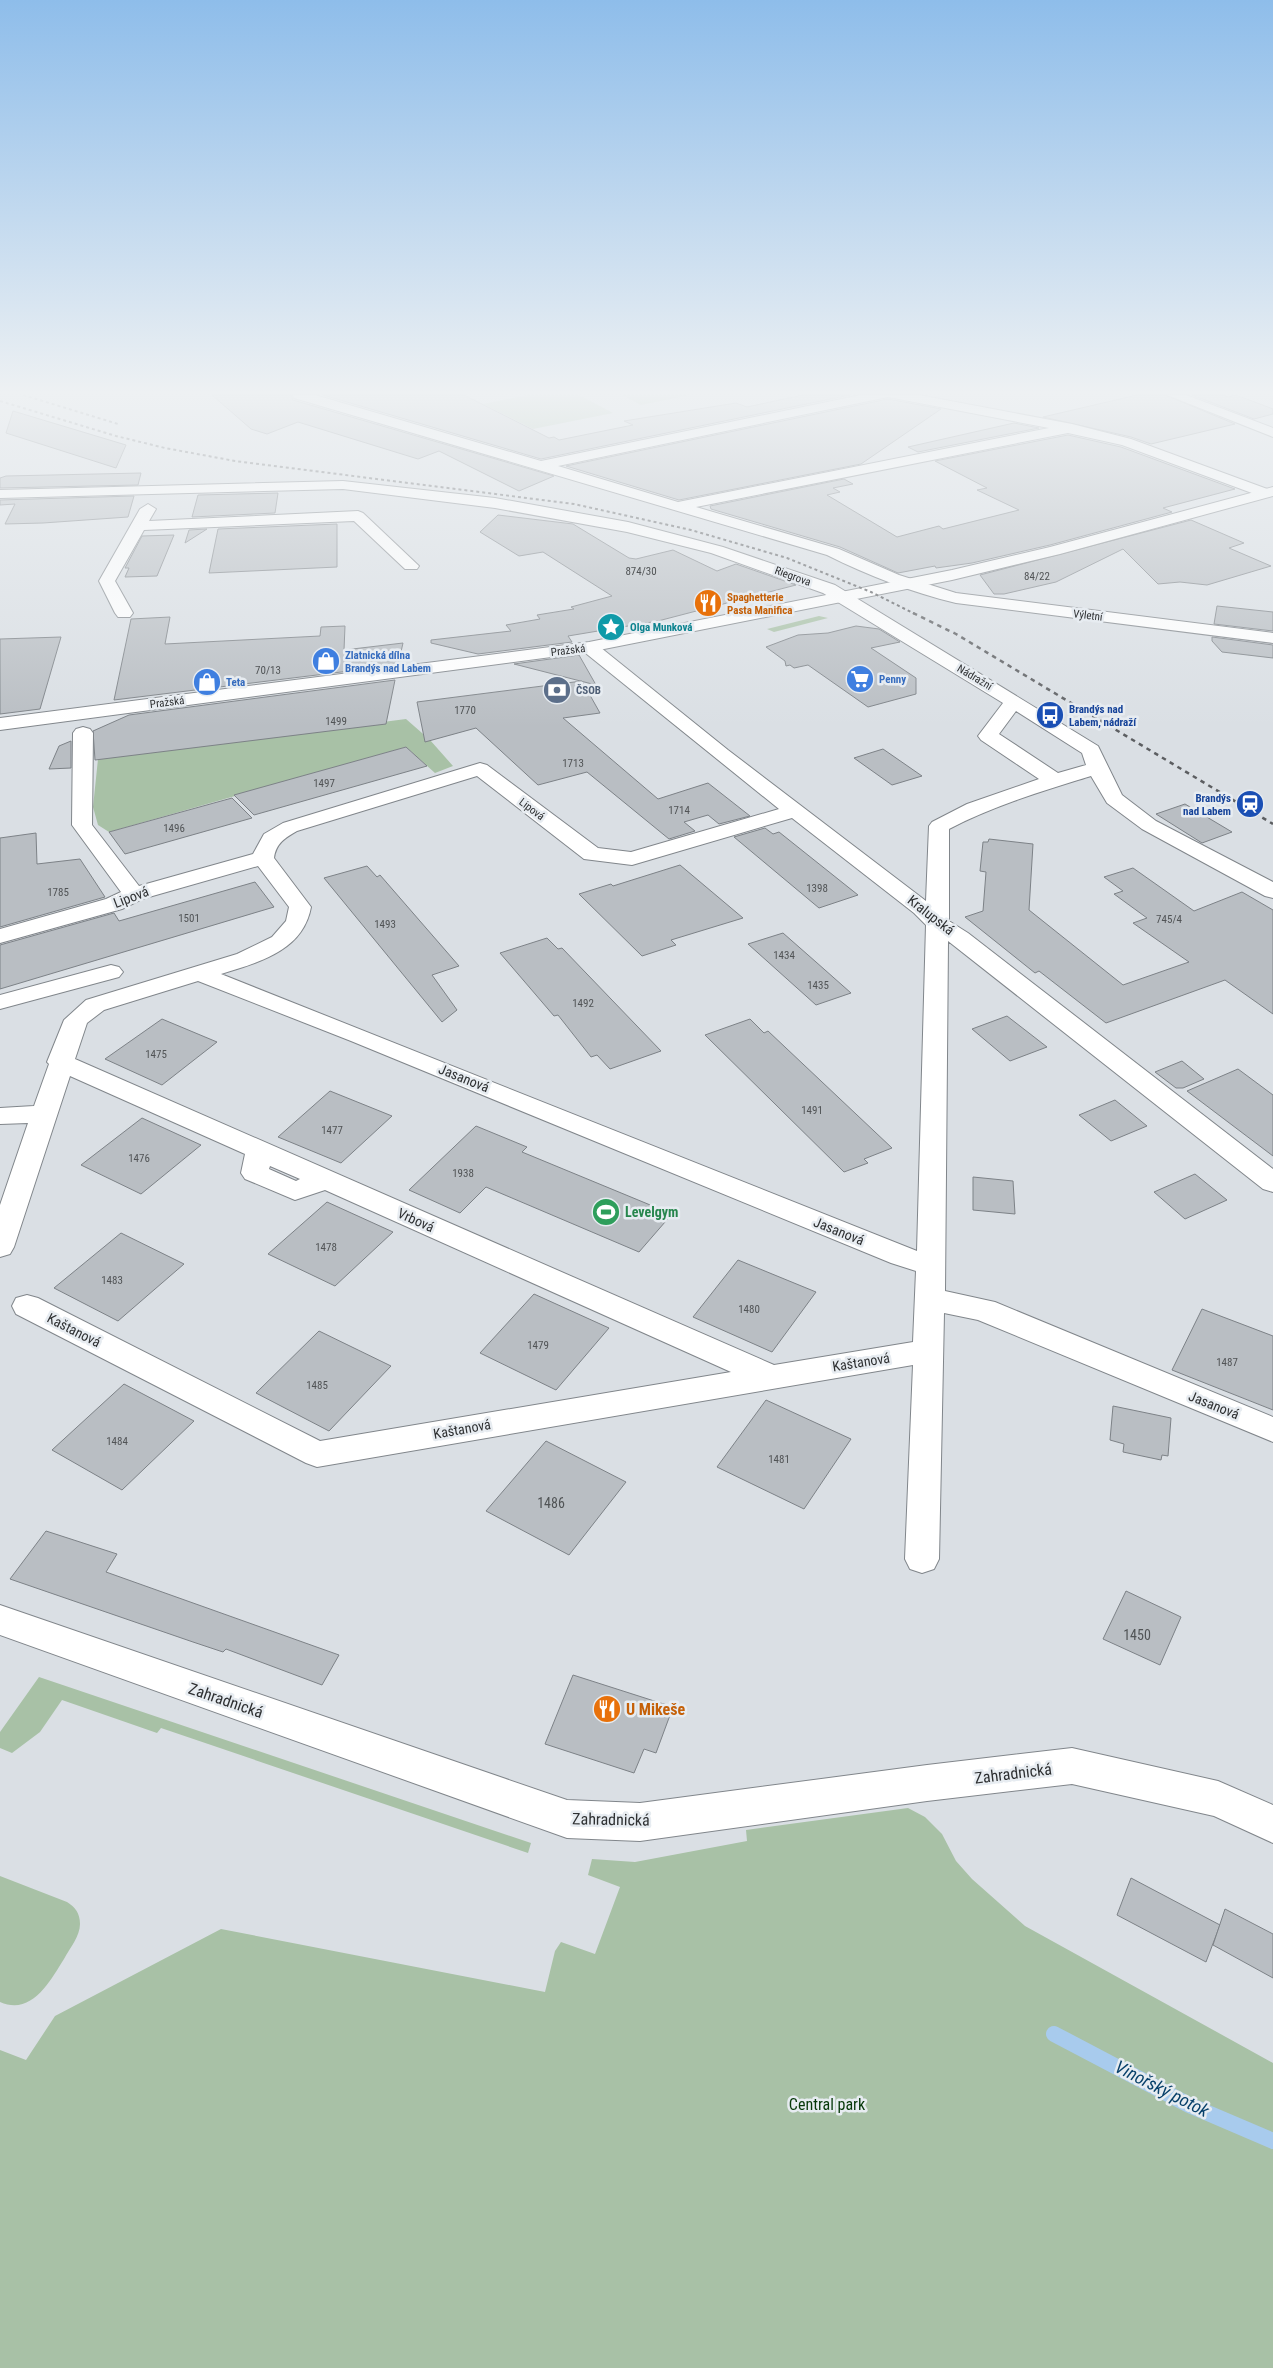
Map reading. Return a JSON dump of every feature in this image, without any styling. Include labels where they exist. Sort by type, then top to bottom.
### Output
[{"type":"street","points":[[124,613],[107,581],[149,506]]},
{"type":"street","name":"Riegrova","points":[[509,506],[611,523],[718,550],[828,589],[842,597]]},
{"type":"street","name":"Výletní","points":[[680,506],[833,552],[905,585],[956,598],[1273,638]]},
{"type":"street","name":"Pražská","points":[[0,724],[589,647],[905,585],[1054,551],[1220,506]]},
{"type":"street","points":[[139,526],[358,516],[411,566]]},
{"type":"street","name":"Nádražní","points":[[842,597],[1091,750],[1097,768],[1114,799],[1149,825],[1273,891]]},
{"type":"street","name":"Kralupská","points":[[589,647],[612,668],[794,811],[922,908],[938,924],[960,938],[1273,1183]]},
{"type":"street","points":[[1015,702],[1005,710],[988,736],[1056,781]]},
{"type":"street","points":[[83,733],[82,825],[134,894]]},
{"type":"street","points":[[922,1560],[930,1299],[929,1266],[938,924],[938,826],[974,808],[1097,768]]},
{"type":"street","name":"Lipová","points":[[0,936],[114,904],[134,894],[263,858],[264,848],[272,837],[290,827],[480,769],[592,854],[632,858],[794,811]]},
{"type":"street","points":[[0,1247],[45,1114],[60,1062],[76,1020],[95,1005],[245,959],[280,942],[297,922],[300,908],[263,858]]},
{"type":"street","points":[[0,1002],[111,972]]},
{"type":"street","name":"Jasanová","points":[[198,973],[360,1036],[892,1253],[929,1266]]},
{"type":"street","name":"Vrbová","points":[[60,1062],[772,1377]]},
{"type":"street","points":[[0,1116],[45,1114]]},
{"type":"street","name":"Jasanová","points":[[930,1299],[984,1310],[1273,1430]]},
{"type":"street","name":"Kaštanová","points":[[27,1306],[316,1454],[928,1351]]},
{"type":"street","name":"Zahradnická","points":[[0,1620],[567,1819],[640,1822],[927,1782],[1072,1766],[1218,1799],[1273,1824]]},
{"type":"green space","points":[[819,616],[828,618],[774,632],[767,629]]},
{"type":"green space","points":[[406,719],[430,740],[453,766],[435,773],[406,747],[109,832],[98,825],[93,807],[98,759]]},
{"type":"green space","points":[[39,1677],[531,1843],[528,1853],[161,1728],[157,1733],[62,1700],[40,1732],[12,1753],[0,1748],[0,1732]]},
{"type":"green space","name":"Central park","points":[[908,1808],[925,1817],[942,1834],[956,1861],[972,1879],[1025,1926],[1273,2063],[1273,2368],[0,2368],[0,2050],[26,2060],[55,2016],[221,1929],[545,1992],[555,1951],[561,1942],[595,1954],[620,1887],[588,1875],[592,1859],[635,1862],[747,1841],[746,1830]]},
{"type":"green space","points":[[0,1876],[67,1902],[76,1911],[80,1920],[77,1937],[53,1977],[39,1994],[22,2004],[11,2005],[0,2002]]},
{"type":"building","points":[[14,506],[131,506],[128,517],[5,524]]},
{"type":"building","points":[[195,506],[276,506],[275,513],[192,517]]},
{"type":"building","points":[[710,506],[845,506],[897,537],[939,526],[943,529],[1019,510],[1010,506],[1172,506],[1163,508],[1172,512],[1050,545],[972,563],[936,568],[935,566],[898,573],[840,547],[711,509]]},
{"type":"building","points":[[498,515],[573,524],[629,558],[636,559],[673,550],[717,571],[736,564],[796,585],[658,621],[568,636],[572,642],[478,654],[431,643],[431,640],[511,631],[506,625],[540,619],[537,615],[574,609],[571,607],[612,596],[543,552],[519,556],[480,532]]},
{"type":"building","points":[[1191,520],[1244,543],[1229,548],[1271,566],[1207,585],[1180,582],[1158,584],[1123,549],[1056,582],[1004,594],[994,594],[980,575]]},
{"type":"building","points":[[337,524],[337,567],[209,573],[218,529]]},
{"type":"building","points":[[207,529],[185,543],[189,530]]},
{"type":"building","points":[[174,535],[157,576],[125,577],[129,568],[125,568],[142,536]]},
{"type":"building","points":[[1217,606],[1273,612],[1273,631],[1214,624]]},
{"type":"building","points":[[170,617],[165,644],[320,636],[321,627],[345,626],[344,650],[403,643],[398,665],[114,700],[131,619]]},
{"type":"building","points":[[856,626],[879,629],[900,642],[871,648],[916,678],[916,694],[868,707],[808,665],[794,668],[790,665],[786,666],[785,661],[766,647],[798,635],[828,633]]},
{"type":"building","points":[[61,637],[40,709],[0,714],[0,639]]},
{"type":"building","points":[[1212,637],[1273,645],[1273,658],[1222,652],[1212,641]]},
{"type":"building","points":[[579,655],[596,685],[514,664]]},
{"type":"building","points":[[395,680],[386,724],[95,760],[93,731],[129,715]]},
{"type":"building","points":[[582,681],[600,713],[563,718],[658,799],[708,783],[750,816],[719,824],[708,815],[684,822],[695,831],[669,839],[587,772],[538,785],[476,728],[425,742],[417,702]]},
{"type":"building","points":[[71,741],[71,768],[49,769],[59,746]]},
{"type":"building","points":[[406,747],[427,766],[254,815],[234,795]]},
{"type":"building","points":[[883,749],[922,776],[892,785],[854,758]]},
{"type":"building","points":[[232,798],[252,818],[125,854],[109,832]]},
{"type":"building","name":"Brandýs nad Labem","points":[[1185,804],[1232,832],[1202,843],[1156,814]]},
{"type":"building","points":[[765,828],[773,834],[779,832],[858,895],[819,908],[734,837]]},
{"type":"building","points":[[36,833],[37,864],[80,859],[105,897],[0,927],[0,838]]},
{"type":"building","points":[[989,839],[1033,844],[1029,910],[1123,985],[1189,962],[1133,923],[1147,918],[1114,894],[1123,891],[1104,877],[1133,868],[1194,911],[1242,892],[1273,910],[1273,1014],[1225,980],[1106,1023],[1039,971],[1035,973],[965,917],[983,911],[986,872],[980,871],[983,842],[988,842]]},
{"type":"building","points":[[680,865],[743,918],[671,940],[676,945],[642,956],[579,894],[611,884],[613,886]]},
{"type":"building","points":[[367,866],[377,877],[380,875],[459,966],[432,975],[457,1010],[442,1022],[324,878]]},
{"type":"building","points":[[255,882],[274,907],[0,989],[0,945],[114,913],[119,921]]},
{"type":"building","points":[[783,933],[851,993],[816,1005],[748,944]]},
{"type":"building","points":[[547,938],[558,949],[562,948],[661,1051],[610,1069],[597,1055],[591,1057],[558,1015],[554,1016],[500,953]]},
{"type":"building","points":[[1007,1016],[1047,1047],[1010,1061],[972,1029]]},
{"type":"building","points":[[162,1019],[217,1042],[162,1085],[105,1059]]},
{"type":"building","points":[[750,1019],[764,1033],[768,1031],[892,1148],[864,1159],[868,1163],[844,1172],[705,1035]]},
{"type":"building","points":[[1182,1061],[1204,1079],[1183,1088],[1176,1088],[1155,1072]]},
{"type":"building","points":[[1238,1069],[1273,1095],[1273,1156],[1187,1091]]},
{"type":"building","points":[[330,1091],[392,1116],[341,1163],[278,1137]]},
{"type":"building","points":[[1115,1100],[1147,1126],[1111,1141],[1079,1115]]},
{"type":"building","points":[[142,1118],[201,1145],[141,1194],[81,1165]]},
{"type":"building","points":[[476,1126],[527,1147],[522,1152],[672,1214],[639,1252],[486,1187],[460,1213],[409,1190]]},
{"type":"building","points":[[1195,1174],[1227,1200],[1185,1219],[1154,1192]]},
{"type":"building","points":[[973,1177],[1013,1181],[1015,1214],[973,1210]]},
{"type":"building","points":[[327,1202],[393,1232],[335,1286],[268,1254]]},
{"type":"building","points":[[121,1233],[184,1264],[118,1321],[54,1288]]},
{"type":"building","points":[[738,1260],[816,1292],[772,1352],[693,1317]]},
{"type":"building","points":[[534,1294],[609,1328],[556,1390],[480,1353]]},
{"type":"building","points":[[1202,1309],[1273,1336],[1273,1410],[1172,1370]]},
{"type":"building","points":[[319,1331],[391,1366],[329,1431],[256,1393]]},
{"type":"building","points":[[124,1384],[194,1421],[122,1490],[52,1450]]},
{"type":"building","points":[[766,1400],[851,1439],[804,1509],[717,1467]]},
{"type":"building","points":[[1113,1406],[1171,1418],[1168,1456],[1162,1455],[1161,1460],[1123,1452],[1124,1444],[1110,1440]]},
{"type":"building","points":[[546,1441],[626,1482],[569,1555],[486,1511]]},
{"type":"building","points":[[46,1531],[117,1554],[106,1572],[339,1655],[322,1685],[226,1649],[223,1652],[10,1579]]},
{"type":"building","points":[[1126,1591],[1181,1617],[1160,1665],[1103,1639]]},
{"type":"building","points":[[573,1675],[673,1707],[656,1753],[644,1749],[634,1773],[545,1744]]},
{"type":"building","points":[[1131,1878],[1220,1925],[1206,1962],[1117,1915]]},
{"type":"building","points":[[1225,1909],[1273,1934],[1273,1978],[1213,1945]]},
{"type":"waterway","name":"Vinořský potok","points":[[1054,2034],[1189,2105],[1273,2141]]},
{"type":"railway","points":[[581,506],[691,530],[787,558],[871,592],[913,613]]},
{"type":"railway","points":[[913,613],[956,634],[1273,824]]},
{"type":"place","name":"Spaghetterie Pasta Manifica","points":[[708,603]]},
{"type":"place","name":"Olga Munková","points":[[611,627]]},
{"type":"place","name":"Zlatnická dílna Brandýs nad Labem","points":[[326,661]]},
{"type":"place","name":"Penny","points":[[860,679]]},
{"type":"place","name":"Teta","points":[[207,682]]},
{"type":"place","name":"ČSOB","points":[[557,690]]},
{"type":"place","name":"Brandýs nad Labem, nádraží","points":[[1050,715]]},
{"type":"place","name":"Brandýs nad Labem","points":[[1250,804]]},
{"type":"place","name":"Levelgym","points":[[606,1212]]},
{"type":"place","name":"U Mikeše","points":[[607,1709]]}]
